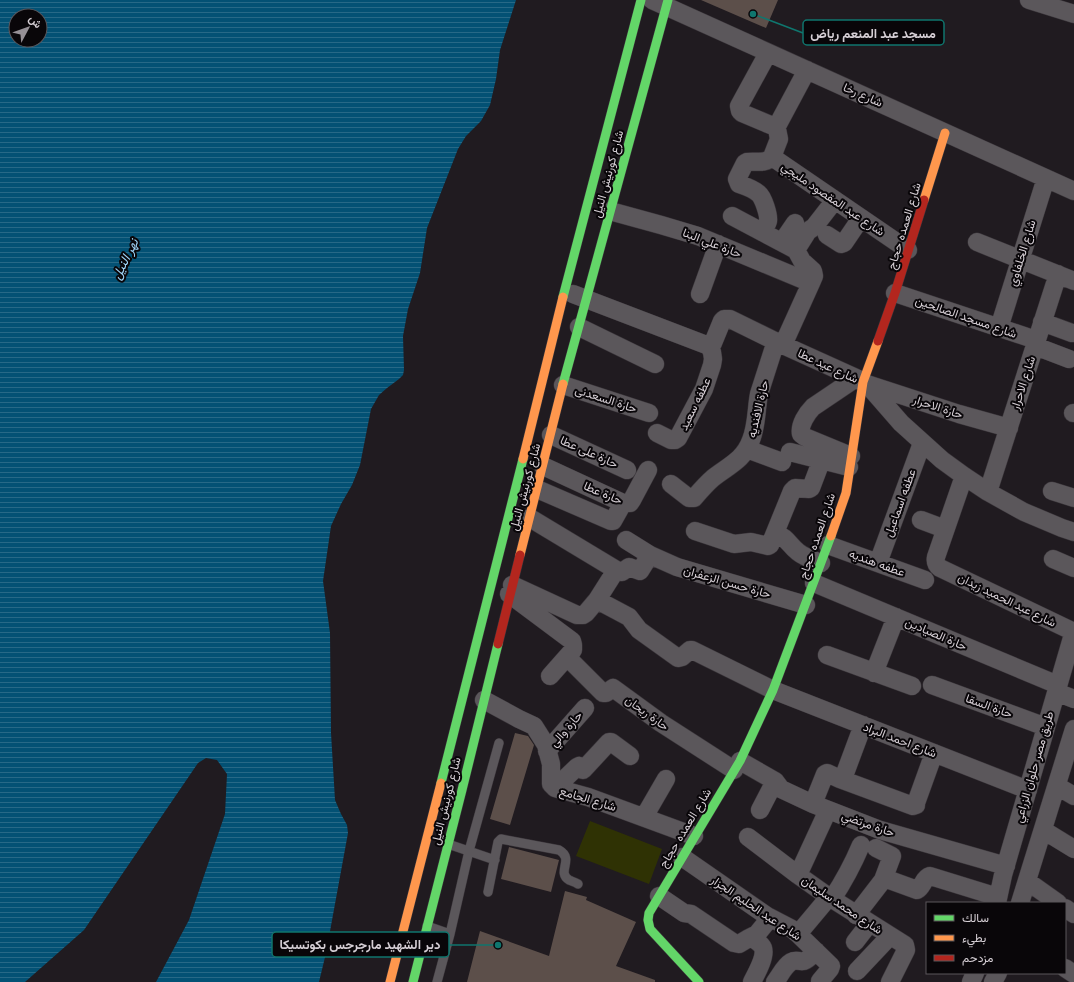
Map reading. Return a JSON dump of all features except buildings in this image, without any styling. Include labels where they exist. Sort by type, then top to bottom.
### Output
[{"type":"main road","name":"شارع كورنيش النيل","points":[[390,982],[489,597],[565,291],[642,0]]},
{"type":"main road","name":"شارع كورنيش النيل","points":[[413,982],[511,589],[563,385],[610,211],[662,2]]},
{"type":"main road","name":"شارع العمده حجاج","points":[[699,982],[650,929],[648,917],[658,896],[737,766],[773,690],[806,605],[846,493],[862,381],[895,293],[946,133]]},
{"type":"street","points":[[1029,0],[1074,14]]},
{"type":"street","name":"شارع رخا","points":[[662,2],[684,7],[768,53],[1074,191]]},
{"type":"street","points":[[768,53],[740,104],[739,109],[742,113],[776,128],[807,70]]},
{"type":"street","name":"شارع عبد المقصود مليجي","points":[[776,128],[779,139],[772,157],[908,250]]},
{"type":"street","points":[[762,232],[768,220],[763,198],[759,193],[738,184],[737,179],[739,161],[768,161],[772,157]]},
{"type":"street","name":"شارع الخلفاوي","points":[[999,328],[1046,178]]},
{"type":"street","points":[[789,246],[814,227],[835,200]]},
{"type":"street","name":"حارة علي البنا","points":[[610,211],[661,224],[698,236],[812,277]]},
{"type":"street","points":[[732,216],[789,246],[802,261],[812,277]]},
{"type":"street","points":[[827,235],[841,244],[844,243],[861,218]]},
{"type":"street","points":[[789,246],[795,222]]},
{"type":"street","points":[[977,242],[1066,277]]},
{"type":"street","points":[[700,294],[718,244]]},
{"type":"street","name":"حارة الافنديه","points":[[671,484],[690,498],[694,498],[710,481],[732,465],[747,449],[756,426],[757,407],[765,397],[779,343],[812,277]]},
{"type":"street","name":"شارع الاحرار","points":[[988,492],[1042,322],[1066,277]]},
{"type":"street","points":[[565,291],[710,346]]},
{"type":"street","name":"شارع مسجد الصالحين","points":[[895,293],[999,328],[1069,358]]},
{"type":"street","name":"شارع عيد عطا","points":[[710,346],[714,343],[722,321],[730,319],[862,381],[922,443],[964,476],[988,492],[1024,512],[1074,532]]},
{"type":"street","points":[[1042,322],[1074,333]]},
{"type":"street","points":[[579,327],[655,364]]},
{"type":"street","name":"عطفه سعيد","points":[[657,433],[671,440],[678,438],[704,389],[713,358],[710,346]]},
{"type":"street","points":[[850,461],[805,437],[801,434],[801,429],[808,413],[813,407],[862,381]]},
{"type":"street","name":"حارة الاحرار","points":[[862,381],[959,414],[1009,428]]},
{"type":"street","name":"حارة السعدنى","points":[[563,385],[649,413]]},
{"type":"street","name":"حارة على عطا","points":[[551,435],[627,470]]},
{"type":"street","name":"عطفه اسماعيل","points":[[878,563],[922,443]]},
{"type":"street","points":[[747,449],[786,457],[850,461]]},
{"type":"street","points":[[696,531],[734,544],[751,542],[768,546],[770,545],[792,491],[795,488],[811,488],[822,460]]},
{"type":"street","name":"حارة عطا","points":[[543,466],[623,503],[630,503],[648,470]]},
{"type":"street","points":[[921,520],[945,529],[964,476]]},
{"type":"street","points":[[537,489],[611,521],[614,521],[623,503]]},
{"type":"street","points":[[1052,491],[1074,498]]},
{"type":"street","points":[[530,518],[621,572],[629,567],[640,571],[650,555]]},
{"type":"street","name":"شارع عبد الحميد زيدان","points":[[945,529],[935,562],[940,568],[1074,631]]},
{"type":"street","points":[[775,533],[786,539],[798,552],[821,563]]},
{"type":"street","name":"حارة حسن الزعفران","points":[[626,540],[650,555],[677,567],[806,605]]},
{"type":"street","name":"عطفه هنديه","points":[[828,545],[925,580]]},
{"type":"street","points":[[1053,559],[1074,568]]},
{"type":"street","points":[[511,589],[580,616],[586,613],[597,600],[616,570]]},
{"type":"street","name":"حارة الصيادين","points":[[814,583],[896,617],[1057,688],[1074,699]]},
{"type":"street","points":[[511,589],[572,641],[573,650],[550,676]]},
{"type":"street","name":"شارع احمد البراد","points":[[597,600],[629,617],[639,630],[678,658],[687,662],[688,651],[692,650],[773,690],[934,753],[979,762],[1028,790]]},
{"type":"street","points":[[874,673],[896,617]]},
{"type":"street","name":"طريق مصر حلوان الزراعي","points":[[997,900],[1074,631]]},
{"type":"street","points":[[827,655],[912,686]]},
{"type":"street","name":"حارة ريحان","points":[[567,657],[603,693],[614,689],[661,723],[737,766]]},
{"type":"street","name":"حارة السقا","points":[[932,685],[1046,727]]},
{"type":"street","name":"شارع الجامع","points":[[484,700],[534,726],[546,745],[551,764],[551,784],[555,788],[588,797],[694,836]]},
{"type":"street","name":"حارة والي","points":[[547,751],[585,708]]},
{"type":"street","points":[[840,779],[845,775],[864,725]]},
{"type":"street","points":[[1020,902],[1074,728]]},
{"type":"street","points":[[555,788],[577,767],[580,767],[583,770],[610,742],[630,756]]},
{"type":"street","points":[[798,875],[821,807],[825,774],[827,773],[912,806],[916,805],[934,753]]},
{"type":"street","name":"حارة مرتضي","points":[[737,766],[775,781],[781,789],[821,807],[880,830],[1006,866]]},
{"type":"street","points":[[644,817],[666,779]]},
{"type":"street","points":[[760,810],[775,781]]},
{"type":"street","points":[[1056,786],[1074,796]]},
{"type":"street","points":[[1043,830],[1074,849]]},
{"type":"street","name":"شارع محمد سليمان","points":[[748,837],[830,898],[903,944],[906,949],[890,982]]},
{"type":"street","points":[[798,934],[830,898],[869,847],[892,856],[884,878],[862,919],[855,942]]},
{"type":"street","name":"شارع عبد الحليم الجزار","points":[[682,857],[770,918],[785,924],[798,934],[831,966],[820,981]]},
{"type":"street","points":[[884,878],[917,890],[926,878],[930,876],[997,900]]},
{"type":"street","points":[[1027,881],[1057,902]]},
{"type":"street","points":[[658,896],[684,913],[691,914],[736,944],[755,936],[770,918]]},
{"type":"street","points":[[857,971],[890,936]]},
{"type":"street","points":[[751,937],[761,945],[763,952],[759,969],[752,982]]},
{"type":"street","points":[[775,982],[788,965],[797,960],[806,960],[816,951]]},
{"type":"lane","points":[[437,982],[469,852],[499,742]]},
{"type":"lane","points":[[488,892],[498,842],[502,839],[559,850],[563,853],[567,860],[564,870],[566,877],[578,884]]},
{"type":"lane","points":[[448,844],[495,860]]},
{"type":"lane","points":[[427,926],[450,934]]},
{"type":"green space","points":[[590,821],[662,849],[649,884],[576,856]]},
{"type":"water","name":"نهر النيل","points":[[0,0],[516,0],[500,50],[496,79],[490,105],[481,121],[466,136],[458,149],[427,228],[420,273],[408,309],[403,336],[403,375],[379,395],[371,409],[360,465],[352,485],[331,526],[323,581],[330,633],[331,733],[335,800],[347,825],[348,833],[326,953],[319,982],[156,982],[189,920],[225,814],[227,774],[217,760],[206,758],[198,763],[84,930],[25,982],[0,982]]},
{"type":"traffic: fast","points":[[563,297],[641,0]]},
{"type":"traffic: fast","points":[[563,384],[668,0]]},
{"type":"traffic: fast","points":[[441,783],[523,459]]},
{"type":"traffic: fast","points":[[699,982],[650,929],[648,920],[649,913],[740,761],[773,690],[831,536]]},
{"type":"traffic: fast","points":[[413,982],[498,644]]},
{"type":"traffic: slow","points":[[924,200],[945,133]]},
{"type":"traffic: slow","points":[[523,459],[563,297]]},
{"type":"traffic: slow","points":[[831,536],[846,493],[863,382],[878,341]]},
{"type":"traffic: slow","points":[[520,555],[563,384]]},
{"type":"traffic: slow","points":[[390,982],[441,783]]},
{"type":"traffic: jam","points":[[878,341],[895,293],[924,200]]},
{"type":"traffic: jam","points":[[498,644],[520,555]]},
{"type":"place","name":"مسجد عبد المنعم رياض","points":[[753,14]]},
{"type":"place","name":"دير الشهيد مارجرجس بكوتسيكا","points":[[498,945]]}]
